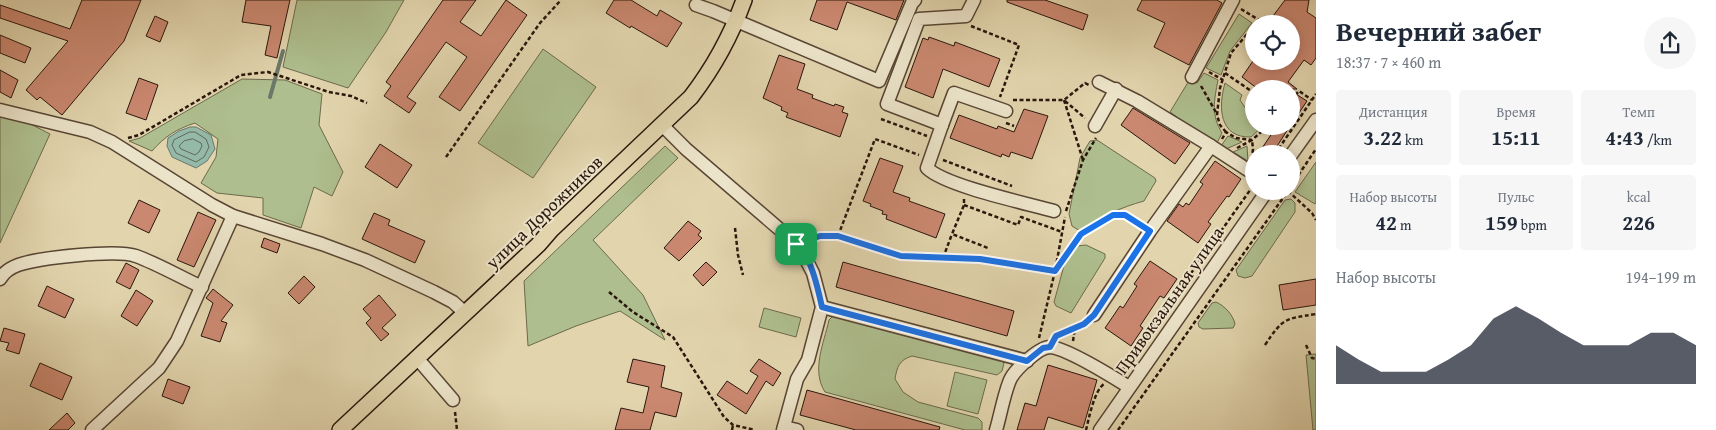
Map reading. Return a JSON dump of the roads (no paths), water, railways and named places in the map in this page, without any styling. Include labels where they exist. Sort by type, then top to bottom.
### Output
[{"type":"main road","name":"улица Дорожников","points":[[340,430],[690,97],[708,75],[736,21],[744,0]]},
{"type":"street","points":[[696,5],[712,6],[736,21],[879,81],[912,3],[915,0]]},
{"type":"street","points":[[942,125],[887,104],[919,19],[966,16],[974,0]]},
{"type":"street","points":[[1195,72],[1233,1]]},
{"type":"street","points":[[1099,82],[1213,148],[1245,169]]},
{"type":"street","points":[[1096,132],[1114,91]]},
{"type":"street","points":[[1007,111],[954,93],[927,168],[932,173],[970,188],[1054,211]]},
{"type":"street","points":[[0,110],[90,132],[112,142],[212,205],[233,216],[322,244],[365,260],[453,302],[465,313]]},
{"type":"street","points":[[1298,145],[1316,120]]},
{"type":"street","points":[[662,125],[686,149],[756,207],[796,244],[807,259],[813,273],[822,307],[808,360],[797,379],[783,428],[797,430]]},
{"type":"street","points":[[1094,315],[1150,231],[1213,148]]},
{"type":"street","name":"Привокзальная улица","points":[[1100,430],[1261,200]]},
{"type":"street","points":[[92,430],[159,368],[177,341],[233,216]]},
{"type":"street","points":[[0,279],[4,273],[16,266],[35,260],[119,252],[135,256],[202,287]]},
{"type":"street","points":[[822,307],[1027,361]]},
{"type":"street","points":[[996,430],[1011,378],[1027,361],[1047,348],[1070,355],[1129,387]]},
{"type":"street","points":[[417,358],[454,400]]},
{"type":"water","points":[[190,127],[196,127],[211,135],[215,149],[207,161],[196,168],[172,157],[167,146],[168,138]]},
{"type":"waterway","points":[[270,97],[283,51]]}]
